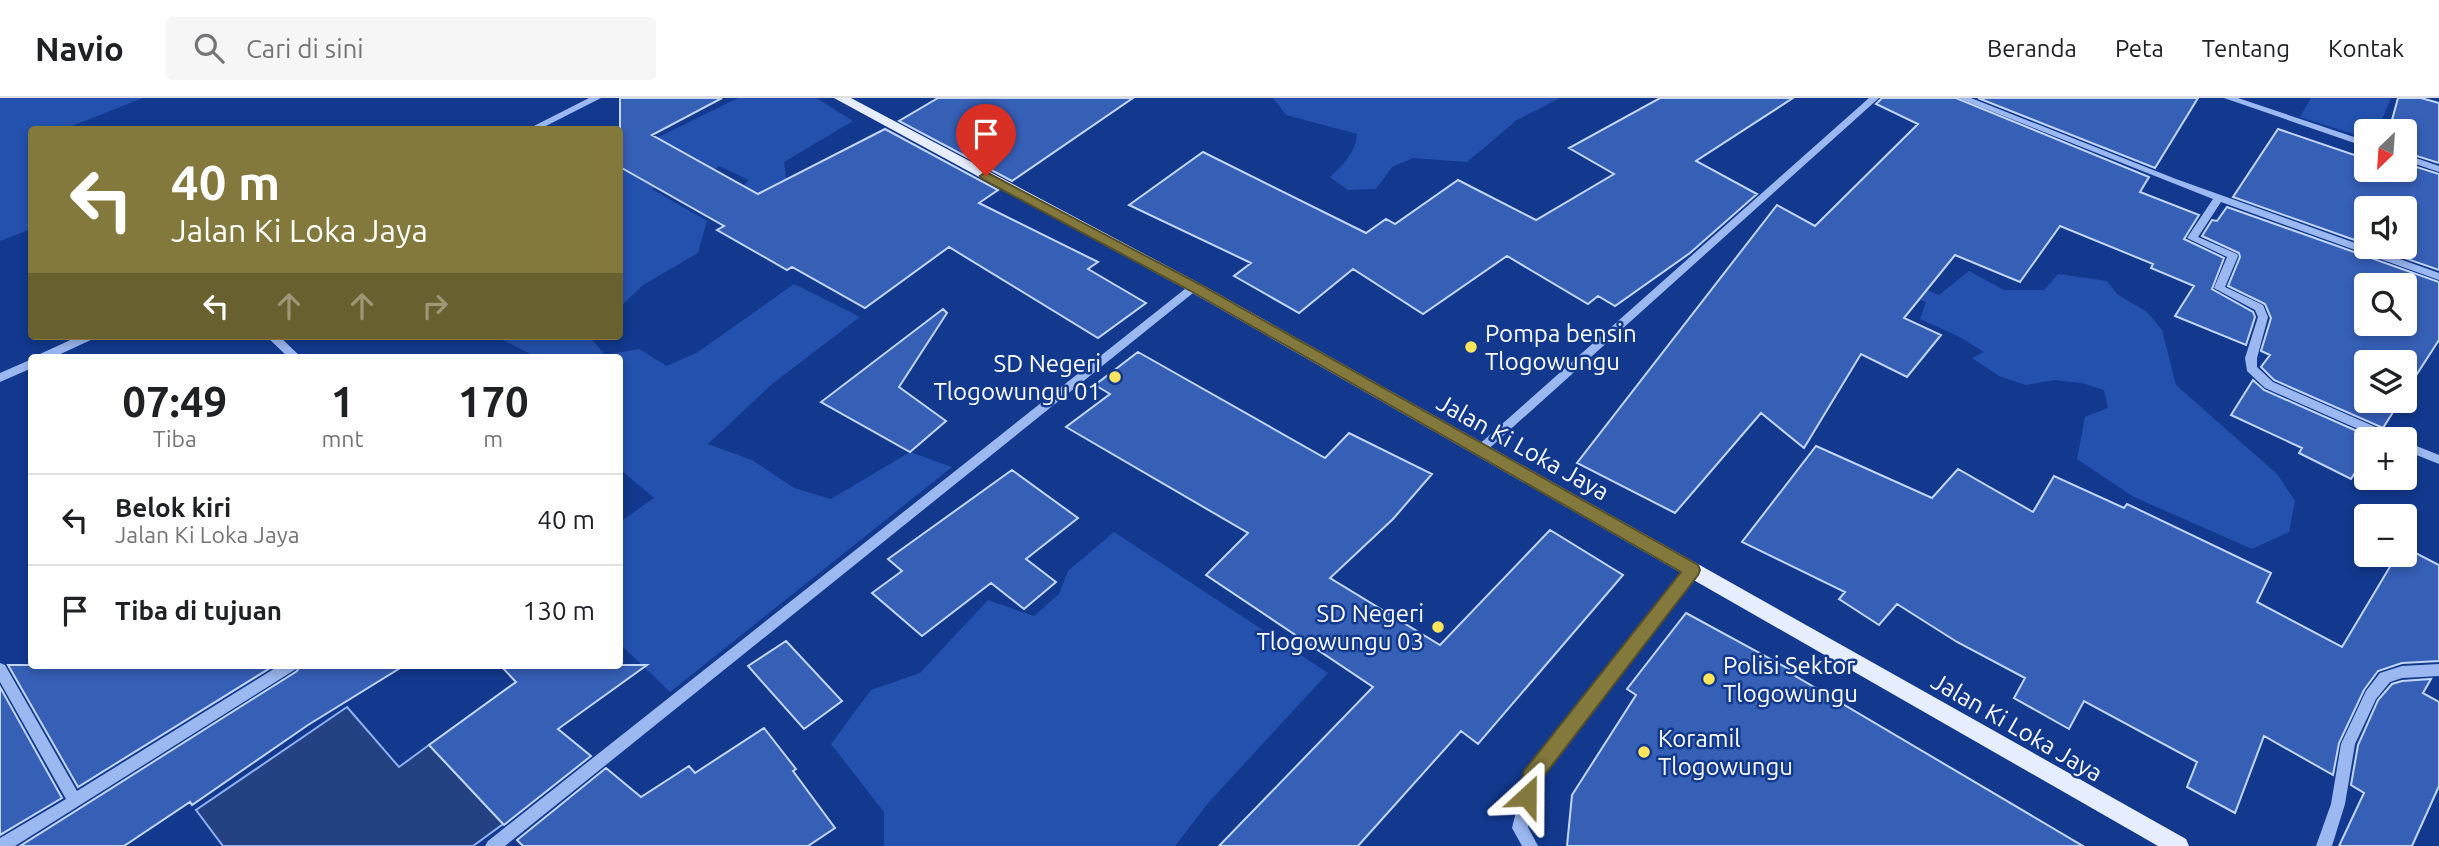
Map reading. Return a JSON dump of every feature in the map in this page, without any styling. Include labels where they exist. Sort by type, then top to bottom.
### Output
[{"type":"main road","name":"Jalan Ki Loka Jaya","points":[[841,98],[1194,287],[2178,846]]},
{"type":"street","points":[[538,126],[596,98]]},
{"type":"street","points":[[1479,451],[1874,98]]},
{"type":"street","points":[[1963,98],[2218,197],[2439,277]]},
{"type":"street","points":[[2229,98],[2354,140]]},
{"type":"street","points":[[2417,161],[2439,169]]},
{"type":"street","points":[[2218,197],[2192,238],[2233,256],[2219,288],[2259,308],[2263,317],[2251,358],[2251,368],[2269,385],[2365,427]]},
{"type":"street","points":[[494,846],[1012,436],[1194,287]]},
{"type":"street","points":[[52,354],[81,340]]},
{"type":"street","points":[[276,340],[292,354]]},
{"type":"street","points":[[0,378],[28,365]]},
{"type":"street","points":[[2417,451],[2439,460]]},
{"type":"street","points":[[1531,846],[1520,828],[1531,778],[1692,570]]},
{"type":"street","points":[[0,669],[75,801]]},
{"type":"street","points":[[2,846],[285,669]]},
{"type":"street","points":[[2324,846],[2338,804],[2348,744],[2371,695],[2385,677],[2402,672],[2439,670]]},
{"type":"shaded area","points":[[0,98],[143,98],[72,126],[28,126],[28,230],[0,241]]},
{"type":"shaded area","points":[[738,98],[816,98],[853,121],[784,162],[787,186],[781,204],[740,190],[749,180],[719,166],[711,172],[692,163],[652,189],[707,221],[698,253],[643,285],[623,304],[623,155]]},
{"type":"shaded area","points":[[1273,98],[1560,98],[1517,120],[1467,162],[1413,158],[1392,167],[1376,189],[1348,190],[1330,177],[1351,152],[1357,134],[1286,115]]},
{"type":"shaded area","points":[[2311,98],[2391,98],[2382,119],[2354,119],[2354,134],[2300,117]]},
{"type":"shaded area","points":[[1873,267],[1939,295],[1969,271],[2004,290],[2044,290],[2058,274],[2107,281],[2117,294],[2147,312],[2162,330],[2176,385],[2277,474],[2295,501],[2289,532],[2252,549],[2134,497],[2077,459],[2085,417],[2108,408],[2104,390],[2082,383],[2054,380],[2026,385],[1999,376],[1972,358],[1984,352],[1958,336],[1920,319],[1926,302],[1867,278]]},
{"type":"shaded area","points":[[794,284],[860,317],[772,384],[708,444],[752,460],[794,488],[831,499],[910,452],[952,467],[670,692],[623,647],[623,520],[654,498],[623,472],[623,354],[611,354],[639,349],[667,366],[698,352]]},
{"type":"shaded area","points":[[503,340],[592,340],[604,354],[531,354]]},
{"type":"shaded area","points":[[1114,532],[1328,673],[1209,802],[1175,846],[884,846],[884,812],[831,744],[871,690],[920,673],[988,600],[1034,616],[1059,594],[1068,571]]},
{"type":"shaded area","points":[[347,707],[399,767],[429,745],[503,824],[473,846],[223,846],[196,810]]},
{"type":"building","points":[[620,98],[722,98],[652,135],[758,194],[885,129],[998,190],[979,203],[1098,262],[1088,269],[1146,303],[1098,338],[949,247],[865,308],[792,267],[787,270],[717,230],[724,226],[623,169],[623,126],[620,126]]},
{"type":"building","points":[[938,98],[1133,98],[1012,181],[899,121]]},
{"type":"building","points":[[1660,98],[1793,98],[1696,161],[1757,194],[1690,253],[1615,306],[1598,296],[1588,304],[1507,256],[1423,314],[1353,269],[1299,313],[1234,276],[1251,263],[1129,205],[1203,152],[1366,233],[1386,219],[1395,224],[1458,180],[1536,220],[1614,174],[1569,148]]},
{"type":"building","points":[[1882,98],[1956,98],[2149,177],[2140,192],[2199,215],[2184,239],[2224,258],[2212,289],[2253,312],[2255,317],[2246,345],[2175,316],[2194,286],[2151,268],[2153,264],[2060,226],[2020,282],[1955,255],[1904,318],[1941,335],[1907,377],[1861,354],[1804,448],[1761,413],[1675,513],[1577,463],[1777,205],[1815,226],[1918,124],[1876,104]]},
{"type":"building","points":[[1978,98],[2198,98],[2155,168]]},
{"type":"building","points":[[2398,98],[2421,98],[2439,103],[2439,163],[2417,156],[2417,119],[2392,119]]},
{"type":"building","points":[[2278,129],[2354,155],[2354,182],[2417,182],[2417,167],[2439,174],[2439,270],[2407,259],[2417,259],[2417,196],[2354,196],[2354,240],[2233,197]]},
{"type":"building","points":[[2227,207],[2354,252],[2354,259],[2374,259],[2414,273],[2354,273],[2354,336],[2417,336],[2417,274],[2439,282],[2439,340],[2417,374],[2417,350],[2354,350],[2354,413],[2392,413],[2384,427],[2274,380],[2261,367],[2270,355],[2261,351],[2271,318],[2265,304],[2228,286],[2240,257],[2239,253],[2202,236],[2212,220],[2217,221]]},
{"type":"building","points":[[943,309],[947,313],[899,387],[946,421],[910,452],[821,402]]},
{"type":"building","name":"SD Negeri Tlogowungu 03","points":[[1138,352],[1325,458],[1349,433],[1432,474],[1393,519],[1330,578],[1440,645],[1550,530],[1623,575],[1478,744],[1461,731],[1358,846],[1219,846],[1373,687],[1206,575],[1248,533],[1066,427],[1110,394],[1095,385]]},
{"type":"building","points":[[2253,380],[2264,390],[2354,430],[2354,474],[2351,479],[2299,453],[2302,448],[2231,415]]},
{"type":"building","points":[[1816,446],[1932,498],[1958,469],[2033,512],[2054,476],[2124,508],[2127,504],[2271,573],[2257,602],[2342,647],[2390,567],[2417,567],[2417,554],[2439,565],[2439,661],[2402,663],[2378,671],[2364,690],[2339,743],[2333,775],[2264,736],[2235,813],[2187,787],[2197,762],[2084,701],[2069,729],[2014,698],[2025,678],[1957,642],[1897,604],[1879,625],[1839,599],[1845,592],[1742,542]]},
{"type":"building","points":[[1012,470],[1078,518],[1026,559],[1056,582],[1024,609],[991,583],[922,636],[872,593],[902,571],[888,559]]},
{"type":"building","points":[[1686,613],[1789,669],[1787,671],[2083,846],[1567,846],[1572,795],[1636,695],[1627,689]]},
{"type":"building","points":[[786,641],[842,701],[804,729],[748,666]]},
{"type":"building","points":[[8,665],[28,665],[28,669],[269,669],[78,787]]},
{"type":"building","points":[[623,665],[647,665],[558,729],[591,756],[504,825],[429,745],[516,682],[504,669],[623,669]]},
{"type":"building","points":[[399,669],[308,725],[192,805],[190,802],[124,846],[20,846],[297,671]]},
{"type":"building","points":[[2431,679],[2423,693],[2439,702],[2439,786],[2412,846],[2339,846],[2364,793],[2351,785],[2358,745],[2378,700],[2392,684]]},
{"type":"building","points":[[0,687],[62,798],[0,835]]},
{"type":"building","points":[[764,728],[796,769],[793,771],[835,828],[808,846],[523,846],[517,840],[606,768],[641,797],[689,766],[695,773]]},
{"type":"place","name":"Pompa bensin Tlogowungu","points":[[1471,347]]},
{"type":"place","name":"SD Negeri Tlogowungu 01","points":[[1115,377]]},
{"type":"place","name":"SD Negeri Tlogowungu 03","points":[[1438,627]]},
{"type":"place","name":"Polisi Sektor Tlogowungu","points":[[1709,679]]},
{"type":"place","name":"Koramil Tlogowungu","points":[[1644,752]]},
{"type":"route","points":[[986,176],[1194,287],[1692,570],[1531,778],[1527,796]]}]
